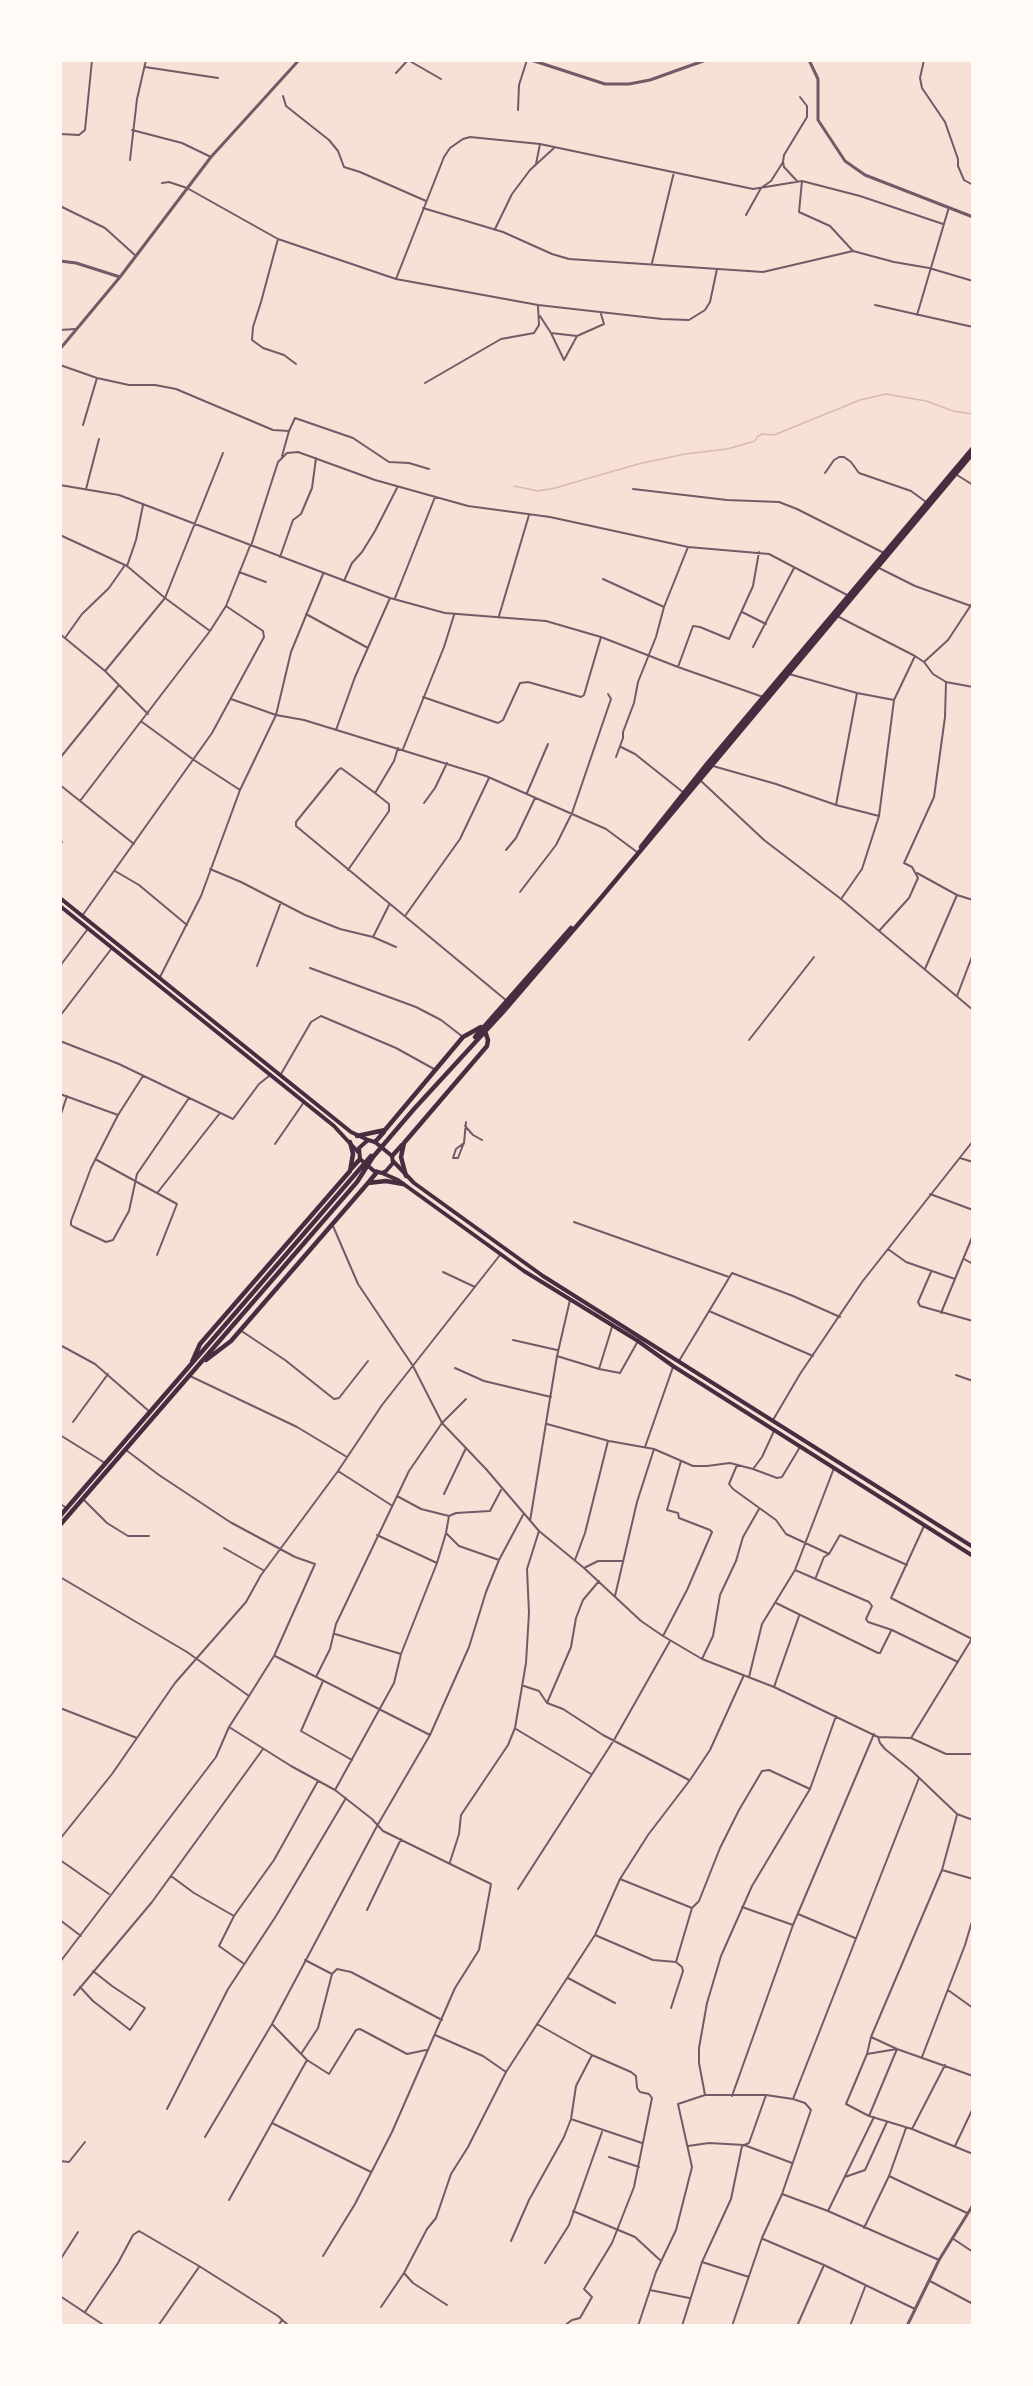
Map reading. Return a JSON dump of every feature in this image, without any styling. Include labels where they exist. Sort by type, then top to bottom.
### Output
[{"type":"highway","points":[[374,1155],[503,1012],[701,781],[710,765],[763,697],[837,616],[973,448]]},
{"type":"highway","points":[[60,1516],[150,1412],[363,1176],[374,1155],[637,852],[926,502],[973,453]]},
{"type":"highway","points":[[377,1143],[385,1130],[464,1037],[486,1024]]},
{"type":"highway","points":[[391,1157],[487,1046],[485,1031]]},
{"type":"highway","points":[[357,1136],[385,1130]]},
{"type":"highway","points":[[350,1142],[353,1154],[352,1168]]},
{"type":"highway","points":[[404,1143],[401,1157],[406,1176]]},
{"type":"highway","points":[[60,1525],[189,1376],[200,1344],[361,1160]]},
{"type":"highway","points":[[193,1367],[231,1341],[378,1172]]},
{"type":"highway","points":[[368,1184],[386,1181],[404,1184]]},
{"type":"main road","points":[[60,898],[357,1136],[377,1143],[406,1176],[517,1259],[973,1547]]},
{"type":"main road","points":[[60,906],[304,1102],[350,1142],[361,1160],[378,1172],[404,1184],[501,1255],[570,1300],[638,1341],[673,1366],[973,1556]]},
{"type":"main road","points":[[214,1031],[219,1026]]},
{"type":"main road","points":[[358,1152],[361,1144],[368,1140]]},
{"type":"main road","points":[[378,1172],[391,1168],[391,1157]]},
{"type":"main road","points":[[647,1348],[651,1343]]},
{"type":"main road","points":[[960,1548],[965,1542]]},
{"type":"street","points":[[60,134],[79,135],[85,130],[92,60]]},
{"type":"street","points":[[130,160],[132,130],[146,60]]},
{"type":"street","points":[[60,349],[120,277],[211,157],[299,60]]},
{"type":"street","points":[[396,73],[408,60],[441,79]]},
{"type":"street","points":[[518,110],[519,85],[526,60]]},
{"type":"street","points":[[531,60],[605,84],[629,84],[650,80],[706,60]]},
{"type":"street","points":[[809,60],[818,79],[818,120],[845,161],[865,175],[973,217]]},
{"type":"street","points":[[924,60],[920,78],[922,88],[945,122],[964,180],[973,185]]},
{"type":"street","points":[[145,67],[218,78]]},
{"type":"street","points":[[283,96],[286,106],[329,140],[338,151],[344,167],[426,201]]},
{"type":"street","points":[[797,181],[784,167],[783,162],[784,155],[807,117],[807,106],[800,97]]},
{"type":"street","points":[[132,130],[182,143],[211,157]]},
{"type":"street","points":[[396,279],[444,157],[450,148],[470,137],[540,144],[745,188],[761,188],[802,181],[860,196],[943,224]]},
{"type":"street","points":[[536,164],[540,144]]},
{"type":"street","points":[[495,229],[512,194],[536,164],[555,147]]},
{"type":"street","points":[[746,215],[761,188],[771,181],[783,162]]},
{"type":"street","points":[[652,263],[674,172]]},
{"type":"street","points":[[802,181],[799,212],[830,226],[853,251]]},
{"type":"street","points":[[162,183],[169,182],[187,188],[278,239],[396,279],[538,304],[662,320],[689,320],[705,310],[710,302],[717,269]]},
{"type":"street","points":[[60,206],[105,228],[136,256]]},
{"type":"street","points":[[916,315],[949,207]]},
{"type":"street","points":[[423,208],[495,229],[570,259],[763,272],[853,251],[929,268],[973,281]]},
{"type":"street","points":[[278,239],[253,327],[252,340],[263,348],[284,355],[296,364]]},
{"type":"street","points":[[60,261],[120,277]]},
{"type":"street","points":[[425,383],[501,339],[534,333],[539,325],[538,304]]},
{"type":"street","points":[[875,305],[973,327]]},
{"type":"street","points":[[551,333],[577,336],[604,324],[601,312]]},
{"type":"street","points":[[540,316],[564,360],[577,336]]},
{"type":"street","points":[[60,330],[76,329]]},
{"type":"street","points":[[60,365],[97,378],[129,385],[155,385],[176,389],[224,407],[263,427],[289,431]]},
{"type":"street","points":[[83,425],[97,378]]},
{"type":"street","points":[[80,801],[148,714],[226,606],[251,546],[295,418],[353,438],[389,462],[409,463],[429,469]]},
{"type":"street","points":[[86,489],[99,438]]},
{"type":"street","points":[[282,456],[298,452],[398,486],[484,509],[589,526],[688,547],[759,552],[778,557],[849,596]]},
{"type":"street","points":[[105,671],[165,598],[223,453]]},
{"type":"street","points":[[825,473],[834,460],[839,457],[844,458],[851,462],[860,473],[911,491],[926,502]]},
{"type":"street","points":[[280,557],[293,520],[301,514],[312,488],[316,458]]},
{"type":"street","points":[[953,473],[973,485]]},
{"type":"street","points":[[60,485],[113,493],[390,598],[454,614],[537,619],[601,637],[678,668],[763,697]]},
{"type":"street","points":[[344,581],[352,563],[375,531],[398,486]]},
{"type":"street","points":[[633,489],[727,500],[779,502],[884,553]]},
{"type":"street","points":[[394,599],[435,497]]},
{"type":"street","points":[[65,638],[126,565],[136,540],[143,504]]},
{"type":"street","points":[[499,617],[529,515]]},
{"type":"street","points":[[60,540],[62,535],[126,565],[165,598],[210,631]]},
{"type":"street","points":[[616,757],[664,607],[688,547]]},
{"type":"street","points":[[678,668],[693,626],[728,640],[753,586],[759,552]]},
{"type":"street","points":[[877,567],[915,586],[970,606]]},
{"type":"street","points":[[753,647],[795,568]]},
{"type":"street","points":[[239,572],[266,582]]},
{"type":"street","points":[[159,978],[201,896],[240,790],[276,715],[291,652],[323,574]]},
{"type":"street","points":[[603,579],[664,607]]},
{"type":"street","points":[[336,729],[390,598]]},
{"type":"street","points":[[924,662],[948,640],[973,602]]},
{"type":"street","points":[[82,916],[194,760],[231,699],[264,634],[253,622],[226,606]]},
{"type":"street","points":[[742,612],[767,624]]},
{"type":"street","points":[[306,614],[368,648]]},
{"type":"street","points":[[403,749],[444,647],[454,614]]},
{"type":"street","points":[[837,616],[915,656],[924,662],[933,674],[946,682],[973,687]]},
{"type":"street","points":[[60,634],[105,671],[148,714]]},
{"type":"street","points":[[423,697],[498,723],[503,720],[520,683],[528,682],[581,698],[584,695],[601,637]]},
{"type":"street","points":[[841,899],[862,869],[879,816],[894,700],[915,656]]},
{"type":"street","points":[[787,672],[857,693],[894,700]]},
{"type":"street","points":[[946,682],[945,717],[934,797],[904,862],[917,873],[957,895],[973,900]]},
{"type":"street","points":[[60,758],[119,685]]},
{"type":"street","points":[[836,805],[857,693]]},
{"type":"street","points":[[519,892],[556,845],[572,813],[611,699],[608,694]]},
{"type":"street","points":[[231,699],[276,715],[336,729],[489,777],[606,830],[637,852]]},
{"type":"street","points":[[142,722],[240,790]]},
{"type":"street","points":[[527,793],[548,744]]},
{"type":"street","points":[[620,747],[634,754],[684,793]]},
{"type":"street","points":[[375,794],[394,761],[398,748]]},
{"type":"street","points":[[424,803],[435,788],[447,763]]},
{"type":"street","points":[[710,765],[836,805],[879,816]]},
{"type":"street","points":[[348,870],[389,811],[390,804],[341,768],[296,822],[299,830],[507,1002]]},
{"type":"street","points":[[405,916],[460,839],[489,777]]},
{"type":"street","points":[[701,781],[764,840],[841,899],[973,1010]]},
{"type":"street","points":[[60,785],[134,844]]},
{"type":"street","points":[[506,850],[516,838],[536,798]]},
{"type":"street","points":[[210,869],[340,929],[373,937],[396,947]]},
{"type":"street","points":[[115,871],[139,885],[187,925]]},
{"type":"street","points":[[879,931],[909,898],[918,878],[917,873]]},
{"type":"street","points":[[925,969],[957,895]]},
{"type":"street","points":[[258,966],[281,902]]},
{"type":"street","points":[[373,937],[390,903]]},
{"type":"street","points":[[60,966],[88,929]]},
{"type":"street","points":[[60,1016],[112,948]]},
{"type":"street","points":[[957,996],[973,954]]},
{"type":"street","points":[[748,1040],[814,957]]},
{"type":"street","points":[[310,968],[416,1007],[441,1020],[464,1037]]},
{"type":"street","points":[[280,1076],[311,1022],[321,1016],[396,1048],[437,1070]]},
{"type":"street","points":[[60,1041],[102,1057],[233,1119],[259,1084],[269,1076]]},
{"type":"street","points":[[143,1076],[118,1115],[95,1159],[71,1221],[74,1227],[106,1242],[112,1240],[129,1211],[135,1180],[189,1098]]},
{"type":"street","points":[[60,1094],[118,1115]]},
{"type":"street","points":[[60,1117],[67,1096]]},
{"type":"street","points":[[275,1144],[304,1102]]},
{"type":"street","points":[[158,1192],[220,1113]]},
{"type":"street","points":[[464,1143],[456,1149],[453,1158],[458,1158],[464,1143],[466,1122]]},
{"type":"street","points":[[465,1126],[473,1135],[482,1140]]},
{"type":"street","points":[[773,1420],[800,1374],[862,1282],[973,1141]]},
{"type":"street","points":[[960,1158],[973,1162]]},
{"type":"street","points":[[95,1159],[174,1201],[177,1207],[157,1255]]},
{"type":"street","points":[[930,1194],[973,1210]]},
{"type":"street","points":[[574,1222],[729,1277]]},
{"type":"street","points":[[332,1223],[358,1284],[413,1366],[442,1423],[486,1469],[530,1522],[599,1581],[641,1621],[670,1641],[702,1659],[774,1687],[874,1734],[885,1749],[957,1814],[973,1820]]},
{"type":"street","points":[[941,1313],[973,1238]]},
{"type":"street","points":[[888,1249],[906,1262],[956,1280]]},
{"type":"street","points":[[60,1839],[112,1774],[175,1683],[240,1609],[264,1571],[338,1471],[382,1405],[501,1255]]},
{"type":"street","points":[[964,1259],[973,1264]]},
{"type":"street","points":[[443,1272],[475,1287]]},
{"type":"street","points":[[930,1272],[918,1302],[920,1306],[973,1321]]},
{"type":"street","points":[[679,1361],[729,1277],[735,1273],[840,1317]]},
{"type":"street","points":[[530,1522],[558,1350],[570,1300]]},
{"type":"street","points":[[708,1311],[813,1356]]},
{"type":"street","points":[[599,1369],[612,1327]]},
{"type":"street","points":[[240,1330],[285,1360],[334,1399],[339,1398],[368,1361]]},
{"type":"street","points":[[513,1340],[558,1350]]},
{"type":"street","points":[[557,1356],[620,1373],[638,1341]]},
{"type":"street","points":[[60,1345],[82,1355],[108,1374],[150,1412]]},
{"type":"street","points":[[645,1447],[673,1366]]},
{"type":"street","points":[[455,1368],[484,1381],[550,1397]]},
{"type":"street","points":[[73,1422],[108,1374]]},
{"type":"street","points":[[956,1375],[973,1381]]},
{"type":"street","points":[[189,1376],[297,1427],[347,1457]]},
{"type":"street","points":[[316,1677],[330,1649],[336,1624],[409,1471],[442,1423],[466,1399]]},
{"type":"street","points":[[547,1424],[609,1441],[654,1449],[701,1467],[727,1463],[777,1478],[782,1477],[800,1446]]},
{"type":"street","points":[[753,1469],[762,1457],[775,1430]]},
{"type":"street","points":[[60,1435],[105,1463]]},
{"type":"street","points":[[575,1560],[585,1533],[609,1441]]},
{"type":"street","points":[[444,1494],[466,1448]]},
{"type":"street","points":[[615,1596],[637,1502],[654,1449]]},
{"type":"street","points":[[60,1962],[216,1757],[229,1727],[274,1656],[315,1564],[295,1557],[230,1522],[126,1450]]},
{"type":"street","points":[[663,1636],[712,1533],[710,1530],[679,1518],[678,1513],[667,1510],[681,1460]]},
{"type":"street","points":[[737,1465],[729,1484],[776,1520],[783,1532],[829,1554]]},
{"type":"street","points":[[749,1677],[762,1623],[795,1570],[834,1468]]},
{"type":"street","points":[[338,1471],[392,1505]]},
{"type":"street","points":[[397,1496],[421,1509],[449,1516],[456,1513],[490,1511],[502,1490]]},
{"type":"street","points":[[82,1498],[107,1523],[128,1536],[149,1536]]},
{"type":"street","points":[[60,1504],[67,1508]]},
{"type":"street","points":[[702,1659],[713,1636],[720,1595],[736,1561],[743,1537],[759,1509]]},
{"type":"street","points":[[205,2137],[273,2024],[377,1826],[430,1736],[469,1647],[499,1560],[523,1515]]},
{"type":"street","points":[[335,1790],[394,1683],[401,1654],[447,1533],[449,1516]]},
{"type":"street","points":[[911,1738],[972,1638],[891,1598],[924,1526]]},
{"type":"street","points":[[450,1862],[459,1834],[461,1815],[508,1745],[515,1728],[524,1686],[529,1613],[526,1569],[539,1530]]},
{"type":"street","points":[[447,1533],[459,1546],[499,1560]]},
{"type":"street","points":[[377,1535],[437,1563]]},
{"type":"street","points":[[816,1577],[824,1557],[829,1554],[840,1535],[907,1565]]},
{"type":"street","points":[[224,1548],[264,1571]]},
{"type":"street","points":[[584,1568],[598,1561],[623,1561]]},
{"type":"street","points":[[795,1570],[816,1577],[869,1602],[872,1606],[866,1621],[892,1630],[958,1662]]},
{"type":"street","points":[[60,1577],[197,1659],[249,1696]]},
{"type":"street","points":[[547,1703],[571,1647],[576,1618],[583,1600],[599,1581]]},
{"type":"street","points":[[776,1603],[878,1653],[892,1630]]},
{"type":"street","points":[[774,1687],[799,1615]]},
{"type":"street","points":[[335,1634],[401,1654]]},
{"type":"street","points":[[518,1889],[614,1740],[670,1641]]},
{"type":"street","points":[[274,1656],[430,1736]]},
{"type":"street","points":[[381,2307],[404,2273],[427,2229],[436,2218],[451,2174],[468,2147],[506,2072],[595,1935],[620,1879],[648,1835],[710,1750],[744,1675]]},
{"type":"street","points":[[323,1681],[301,1731],[352,1760]]},
{"type":"street","points":[[524,1686],[539,1691],[547,1703],[563,1709],[614,1740],[690,1780]]},
{"type":"street","points":[[60,1708],[137,1738]]},
{"type":"street","points":[[705,2095],[699,2063],[699,2048],[707,2003],[721,1956],[752,1886],[810,1790],[837,1715]]},
{"type":"street","points":[[229,1727],[335,1790],[372,1819],[377,1826],[489,1881],[491,1888],[479,1950],[455,1988],[392,2132],[355,2204],[323,2256]]},
{"type":"street","points":[[515,1728],[591,1773]]},
{"type":"street","points":[[732,2096],[793,1925],[874,1734]]},
{"type":"street","points":[[878,1737],[911,1738],[946,1754],[973,1754]]},
{"type":"street","points":[[74,1995],[152,1902],[263,1749]]},
{"type":"street","points":[[676,1962],[692,1908],[699,1901],[720,1848],[739,1810],[764,1770],[769,1770],[810,1790]]},
{"type":"street","points":[[793,2099],[919,1778]]},
{"type":"street","points":[[243,1963],[219,1946],[234,1916],[274,1860],[318,1781]]},
{"type":"street","points":[[167,2109],[243,1963],[276,1916],[346,1798]]},
{"type":"street","points":[[957,1814],[942,1870],[871,2037],[867,2054],[846,2104],[869,2116],[912,2129],[973,2154]]},
{"type":"street","points":[[367,1910],[401,1839]]},
{"type":"street","points":[[60,1860],[110,1895]]},
{"type":"street","points":[[942,1870],[973,1880]]},
{"type":"street","points":[[170,1875],[194,1893],[234,1916]]},
{"type":"street","points":[[620,1879],[692,1908]]},
{"type":"street","points":[[742,1907],[793,1925]]},
{"type":"street","points":[[798,1914],[855,1938]]},
{"type":"street","points":[[922,2057],[973,1919]]},
{"type":"street","points":[[60,1920],[81,1936]]},
{"type":"street","points":[[595,1935],[653,1960],[676,1962],[682,1967],[683,1971],[671,2008]]},
{"type":"street","points":[[305,1960],[332,1974]]},
{"type":"street","points":[[301,2054],[318,2028],[332,1974],[337,1969],[351,1972],[442,2020]]},
{"type":"street","points":[[80,1987],[93,2001],[130,2030],[145,2008],[93,1971]]},
{"type":"street","points":[[568,1978],[596,1995],[615,2002]]},
{"type":"street","points":[[948,1990],[973,2008]]},
{"type":"street","points":[[273,2024],[307,2060],[329,2074],[356,2030],[360,2029],[407,2054],[426,2050]]},
{"type":"street","points":[[537,2024],[592,2055],[632,2072],[636,2076],[637,2088],[640,2092],[652,2096],[639,2167],[617,2230],[612,2243],[584,2289],[592,2296],[580,2318],[564,2326]]},
{"type":"street","points":[[434,2035],[483,2056],[506,2072]]},
{"type":"street","points":[[871,2037],[897,2049],[973,2076]]},
{"type":"street","points":[[867,2054],[897,2049]]},
{"type":"street","points":[[869,2116],[897,2049]]},
{"type":"street","points":[[511,2241],[529,2200],[564,2137],[571,2119],[576,2086],[592,2055]]},
{"type":"street","points":[[229,2200],[307,2060]]},
{"type":"street","points":[[912,2129],[945,2065]]},
{"type":"street","points":[[638,2326],[661,2261],[676,2230],[692,2167],[678,2104],[705,2095],[766,2095],[793,2099],[805,2103],[811,2110],[782,2194],[762,2238],[732,2326]]},
{"type":"street","points":[[682,2326],[702,2262],[731,2199],[741,2151],[744,2145],[749,2143],[766,2095]]},
{"type":"street","points":[[955,2146],[973,2108]]},
{"type":"street","points":[[828,2211],[874,2117]]},
{"type":"street","points":[[571,2119],[602,2132],[642,2143]]},
{"type":"street","points":[[272,2122],[371,2172]]},
{"type":"street","points":[[845,2177],[865,2170],[887,2122]]},
{"type":"street","points":[[864,2228],[890,2176],[906,2128]]},
{"type":"street","points":[[545,2263],[568,2225],[602,2132]]},
{"type":"street","points":[[60,2161],[69,2162],[85,2142]]},
{"type":"street","points":[[688,2146],[710,2143],[744,2145],[792,2163]]},
{"type":"street","points":[[609,2157],[639,2167]]},
{"type":"street","points":[[890,2176],[967,2213]]},
{"type":"street","points":[[782,2194],[828,2211],[939,2260]]},
{"type":"street","points":[[908,2326],[939,2260],[973,2205]]},
{"type":"street","points":[[573,2211],[635,2237],[661,2261]]},
{"type":"street","points":[[60,2260],[78,2232]]},
{"type":"street","points":[[85,2313],[118,2263],[135,2232],[143,2233],[199,2266],[289,2326]]},
{"type":"street","points":[[762,2238],[915,2309]]},
{"type":"street","points":[[952,2238],[973,2252]]},
{"type":"street","points":[[702,2262],[749,2277]]},
{"type":"street","points":[[797,2326],[824,2265]]},
{"type":"street","points":[[158,2326],[199,2266]]},
{"type":"street","points":[[404,2273],[413,2283],[447,2305]]},
{"type":"street","points":[[930,2281],[973,2304]]},
{"type":"street","points":[[850,2326],[866,2286]]},
{"type":"street","points":[[650,2290],[690,2298]]},
{"type":"street","points":[[60,2296],[105,2326]]},
{"type":"street","points":[[278,2326],[282,2320]]},
{"type":"waterway","points":[[514,486],[538,491],[638,464],[685,454],[727,449],[755,441],[762,434],[774,435],[860,400],[886,394],[926,401],[953,411],[973,414]]}]
